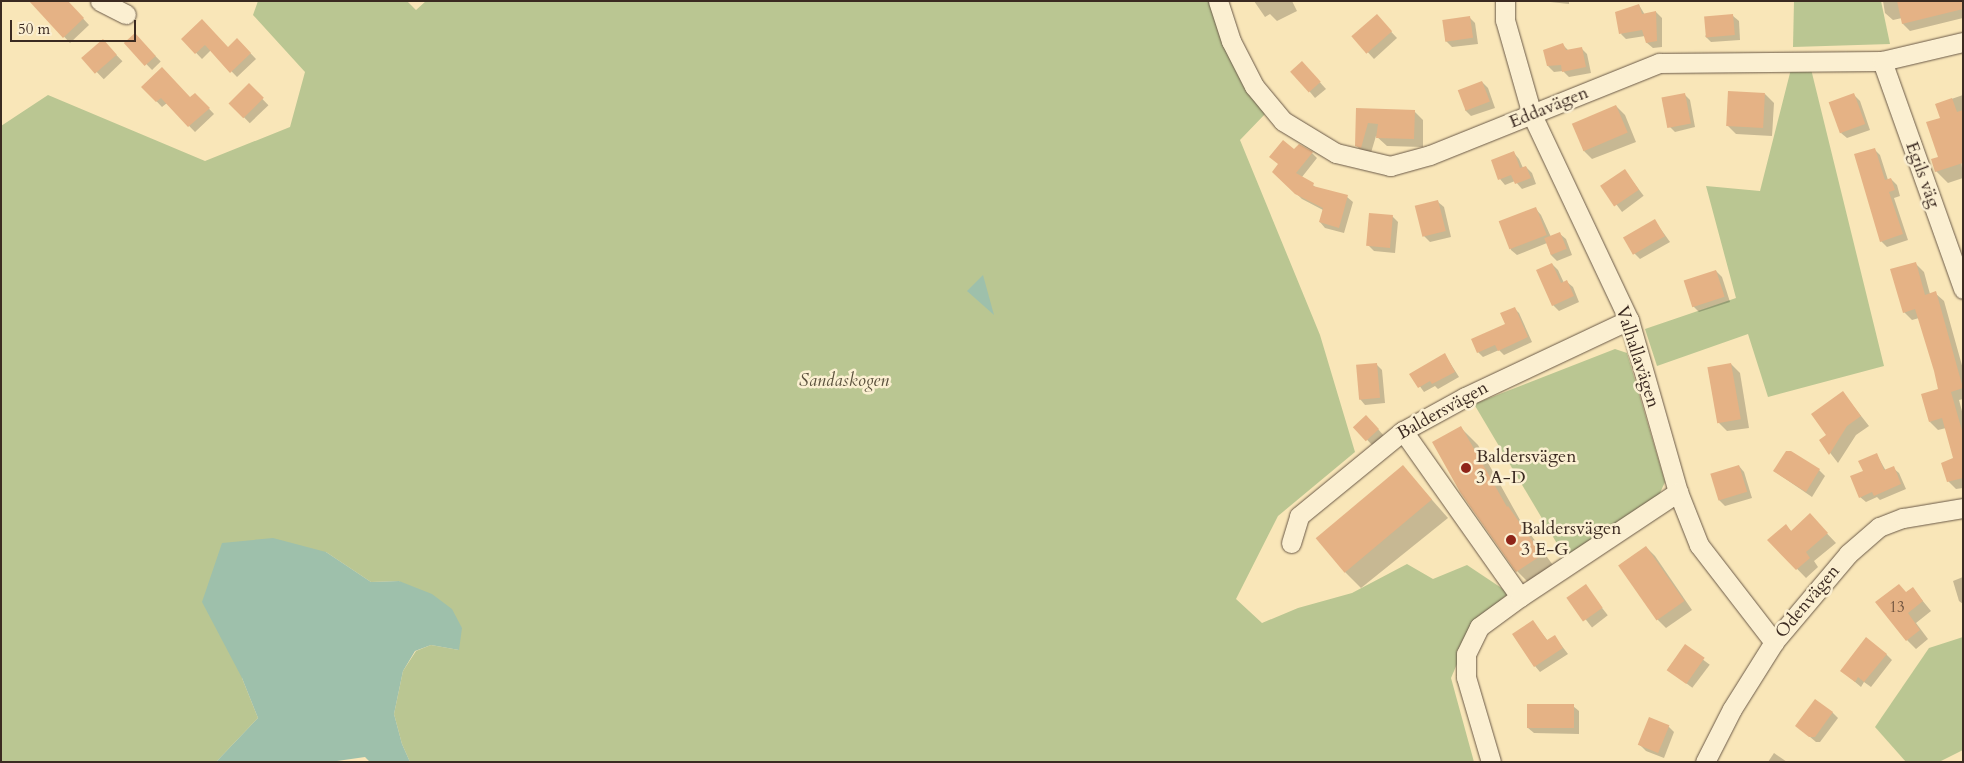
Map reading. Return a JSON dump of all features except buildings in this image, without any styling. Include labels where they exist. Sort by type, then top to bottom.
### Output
[{"type":"street","points":[[100,1],[126,14]]},
{"type":"street","name":"Eddavägen","points":[[1218,1],[1231,41],[1254,86],[1282,121],[1336,153],[1390,166],[1430,155],[1659,62],[1882,61],[1963,42]]},
{"type":"street","name":"Valhallavägen","points":[[1506,1],[1505,20],[1532,115],[1629,320],[1678,492],[1699,546],[1774,642]]},
{"type":"street","name":"Egils väg","points":[[1882,61],[1962,287]]},
{"type":"street","name":"Baldersvägen","points":[[1291,543],[1299,516],[1403,431],[1464,397],[1629,320]]},
{"type":"street","points":[[1403,431],[1520,597]]},
{"type":"street","points":[[1491,762],[1466,677],[1466,654],[1479,627],[1520,597],[1678,492]]},
{"type":"street","name":"Odenvägen","points":[[1705,762],[1732,709],[1774,642],[1848,554],[1879,527],[1904,518],[1963,508]]},
{"type":"green space","name":"Sandaskogen","points":[[258,1],[407,1],[416,10],[426,1],[1209,1],[1266,113],[1240,140],[1320,335],[1355,452],[1278,516],[1236,599],[1262,623],[1298,608],[1352,593],[1407,564],[1433,579],[1467,565],[1509,593],[1475,622],[1451,678],[1474,762],[410,762],[402,744],[394,714],[403,671],[416,651],[431,645],[459,650],[399,581],[371,582],[326,552],[242,678],[258,718],[216,762],[1,762],[1,126],[48,95],[205,161],[290,127],[305,72],[253,15]]},
{"type":"green space","points":[[1794,1],[1881,1],[1890,44],[1793,47]]},
{"type":"green space","points":[[1791,69],[1811,69],[1884,366],[1768,397],[1748,334],[1657,366],[1645,329],[1736,298],[1706,186],[1760,191]]},
{"type":"green space","points":[[1615,349],[1627,353],[1665,482],[1659,495],[1565,557],[1474,404]]},
{"type":"green space","points":[[1963,637],[1963,750],[1939,762],[1906,762],[1875,727],[1929,648]]},
{"type":"shaded area","points":[[983,275],[994,315],[967,291]]},
{"type":"shaded area","points":[[273,538],[326,552],[371,582],[399,581],[432,594],[452,609],[462,628],[459,650],[431,645],[415,651],[403,671],[394,714],[402,744],[410,762],[370,762],[365,757],[330,762],[216,762],[258,718],[242,678],[202,602],[222,543]]},
{"type":"place","name":"Baldersvägen 3 A-D","points":[[1466,468]]},
{"type":"place","name":"Baldersvägen 3 E-G","points":[[1511,540]]}]
